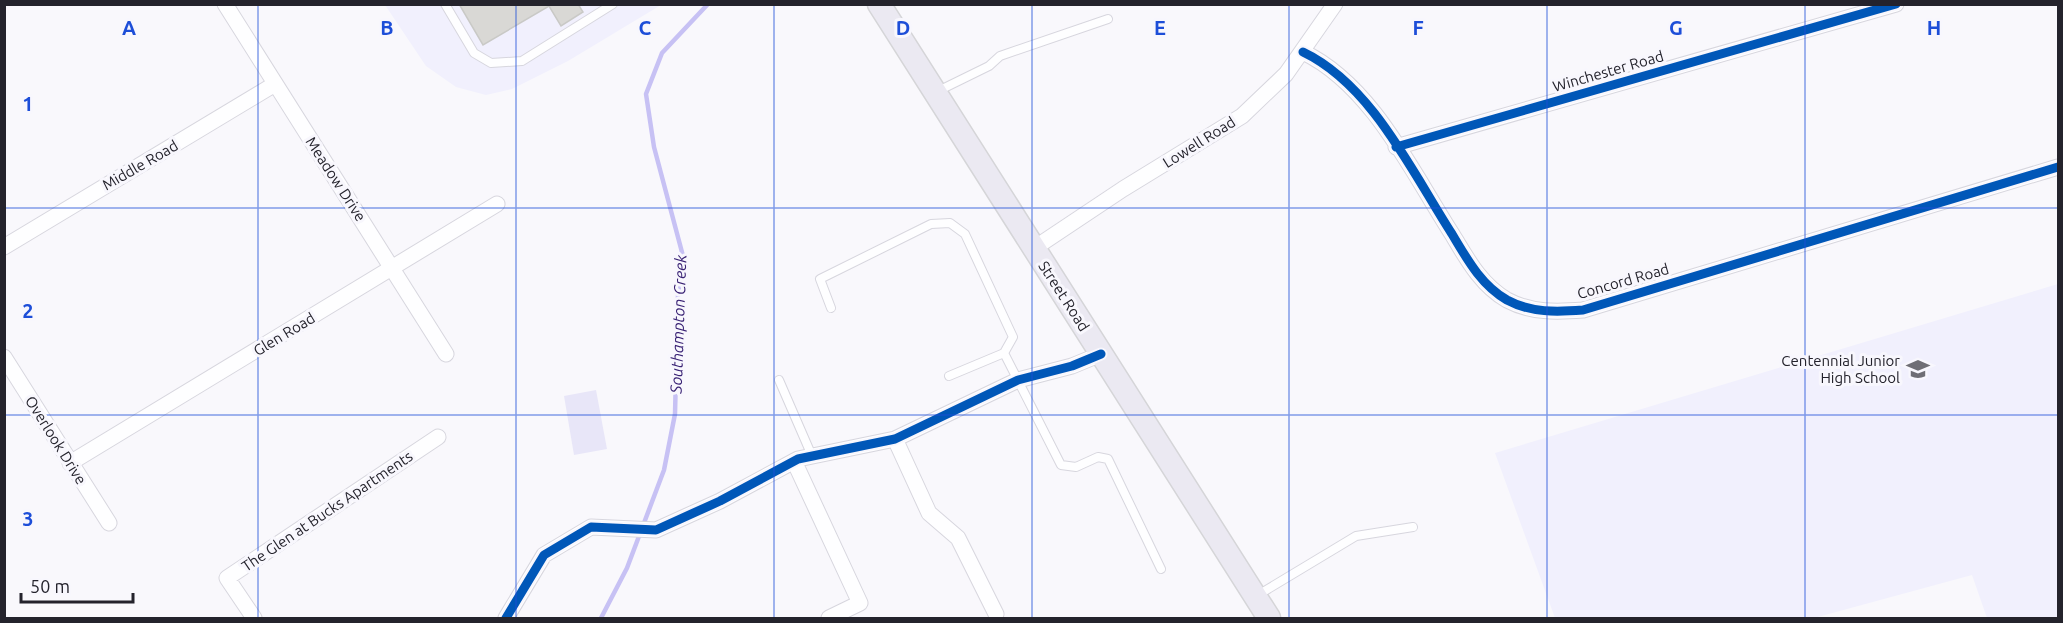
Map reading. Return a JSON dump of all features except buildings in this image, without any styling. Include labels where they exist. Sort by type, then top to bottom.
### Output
[{"type":"main road","name":"Street Road","points":[[879,4],[1269,618]]},
{"type":"street","name":"Meadow Drive","points":[[225,4],[446,354]]},
{"type":"street","name":"Lowell Road","points":[[1033,249],[1123,189],[1242,116],[1272,90],[1303,52],[1335,4]]},
{"type":"street","name":"Winchester Road","points":[[1396,147],[1896,4]]},
{"type":"street","name":"Concord Road","points":[[1303,52],[1331,69],[1362,97],[1477,275],[1507,300],[1534,310],[1556,312],[1583,310],[2058,167]]},
{"type":"street","name":"Middle Road","points":[[4,247],[276,84]]},
{"type":"street","name":"Glen Road","points":[[70,463],[497,204]]},
{"type":"street","points":[[506,617],[544,555],[591,527],[622,526],[656,530],[720,501],[794,461],[896,439],[1018,380],[1072,366],[1101,354]]},
{"type":"street","name":"Overlook Drive","points":[[4,357],[109,523]]},
{"type":"street","name":"The Glen at Bucks Apartments","points":[[254,618],[227,578],[438,437]]},
{"type":"street","points":[[896,439],[929,513],[958,538],[996,614]]},
{"type":"street","points":[[794,461],[860,603],[833,618]]},
{"type":"lane","points":[[445,4],[474,53],[491,63],[522,61],[613,4]]},
{"type":"lane","points":[[935,92],[990,66],[1000,56],[1108,19]]},
{"type":"lane","points":[[831,308],[820,279],[931,224],[950,223],[965,234],[1013,337],[1004,353],[950,376]]},
{"type":"lane","points":[[1004,353],[1060,465],[1076,467],[1098,457],[1108,459],[1161,569]]},
{"type":"lane","points":[[779,380],[812,456]]},
{"type":"lane","points":[[1255,596],[1356,536],[1413,526]]},
{"type":"shaded area","points":[[385,5],[661,5],[568,61],[512,89],[486,95],[456,87],[426,66]]},
{"type":"shaded area","name":"Centennial Junior High School","points":[[2058,284],[2058,618],[1987,618],[1972,575],[1814,618],[1555,618],[1495,453]]},
{"type":"shaded area","points":[[596,390],[607,449],[574,455],[564,396]]},
{"type":"waterway","name":"Southampton Creek","points":[[601,618],[627,568],[664,470],[675,414],[678,295],[683,256],[654,147],[646,94],[662,53],[708,4]]},
{"type":"cycle path","points":[[1396,147],[1896,4]]},
{"type":"cycle path","points":[[1303,52],[1328,67],[1370,108],[1388,132],[1463,253],[1482,279],[1507,300],[1535,309],[1583,310],[2058,167]]},
{"type":"cycle path","points":[[506,618],[544,555],[591,527],[656,530],[720,501],[798,459],[895,439],[1018,380],[1072,366],[1101,354]]},
{"type":"place","name":"Centennial Junior High School","points":[[1918,369]]}]
